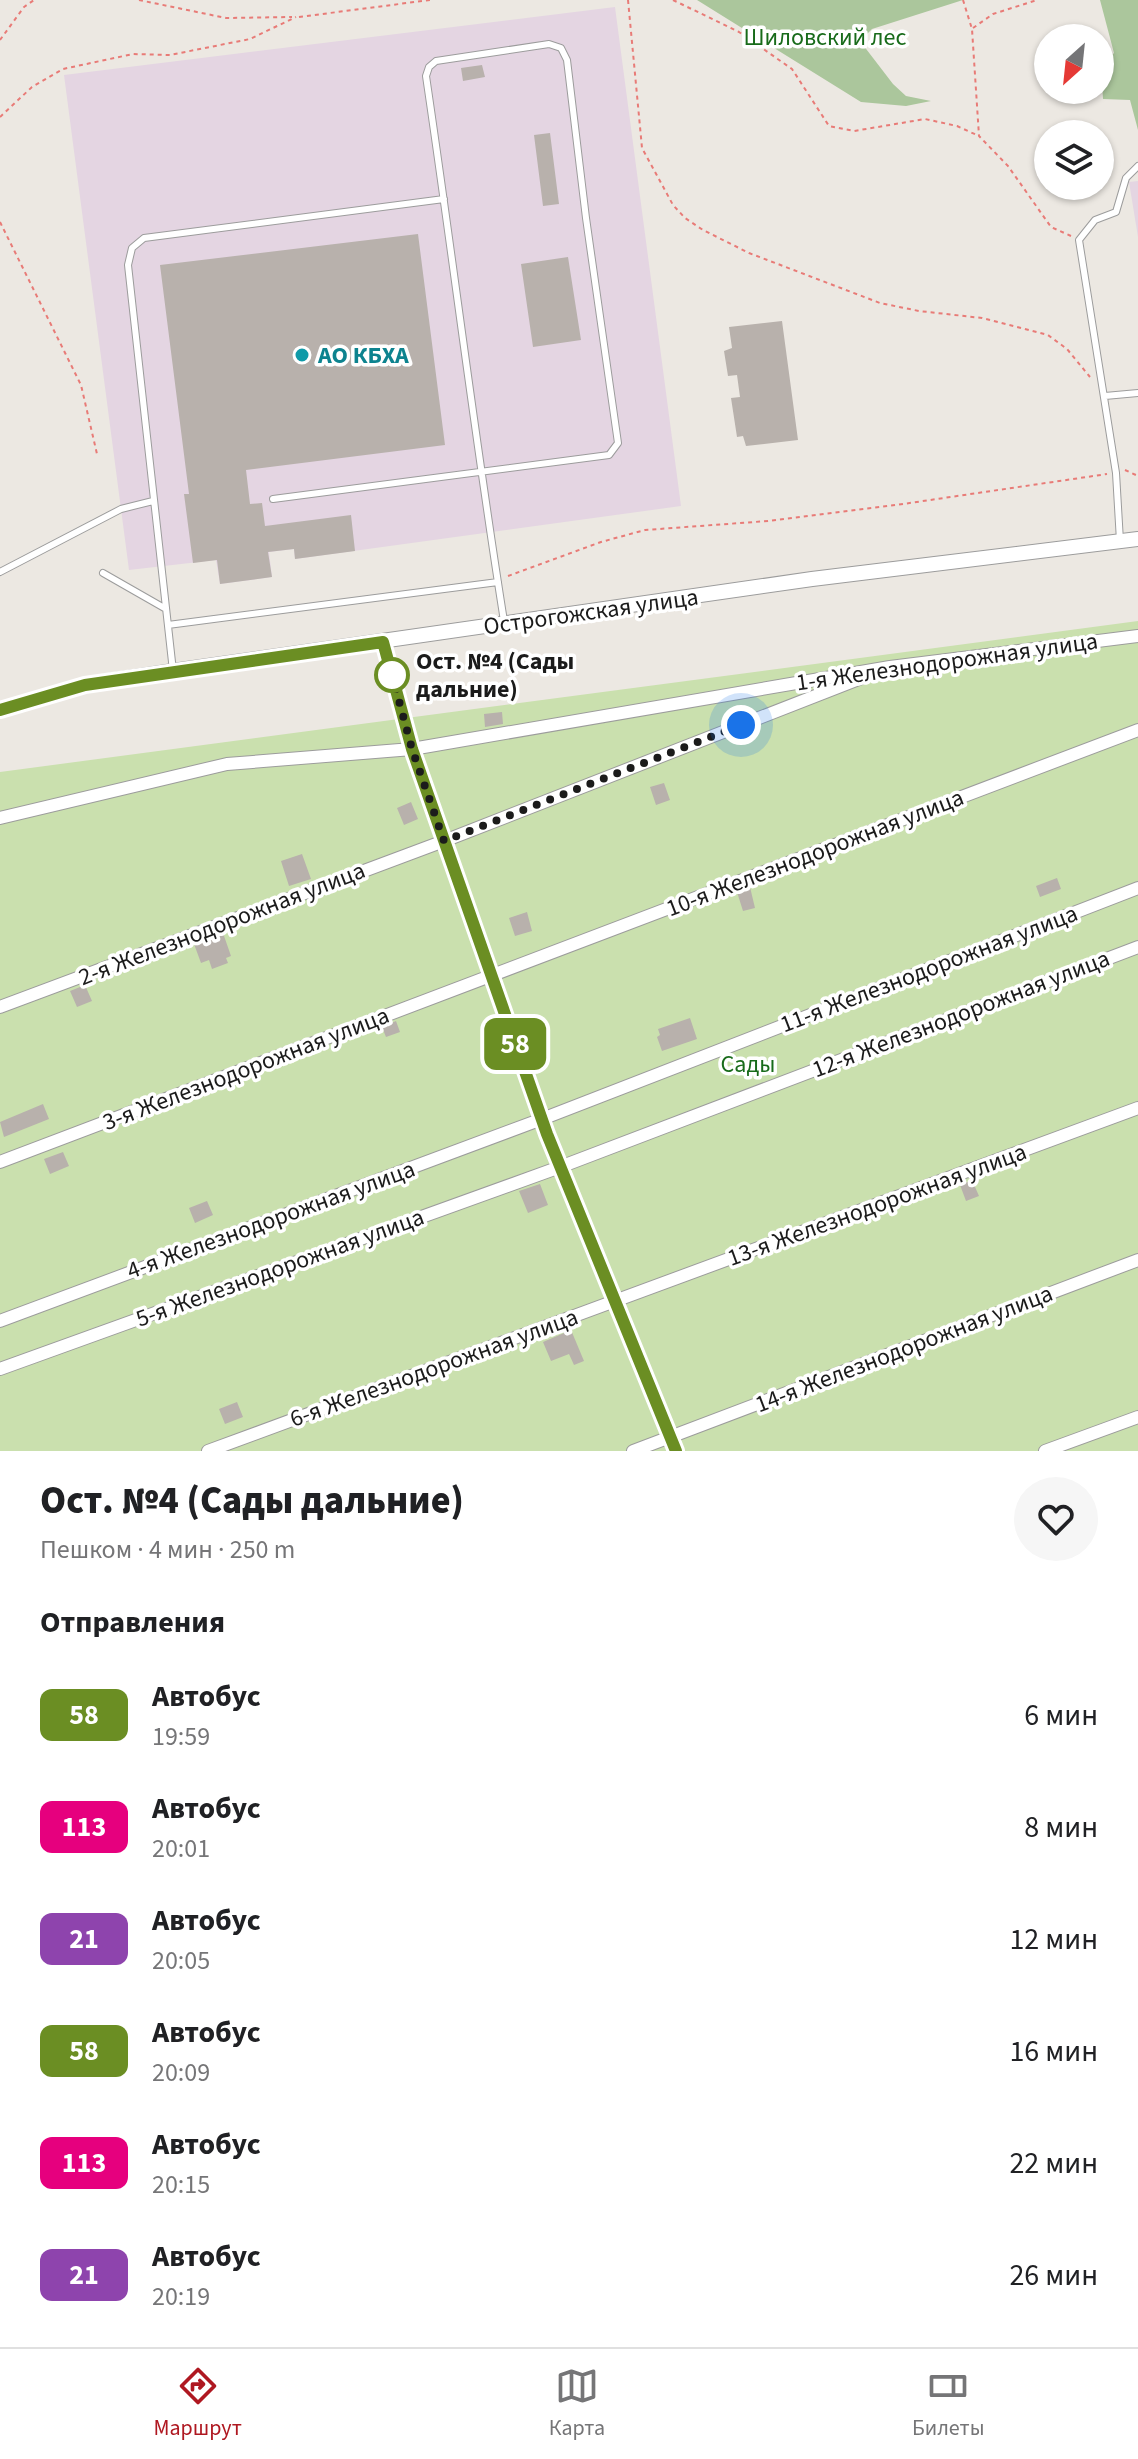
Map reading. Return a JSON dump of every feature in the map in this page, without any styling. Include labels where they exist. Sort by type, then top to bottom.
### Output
[{"type":"street","name":"Острогожская улица","points":[[0,710],[85,685],[173,671],[812,579],[1138,539]]},
{"type":"street","name":"1-я Железнодорожная улица","points":[[0,818],[227,764],[412,749],[890,667],[1138,636]]},
{"type":"street","points":[[383,642],[412,749],[542,1119],[676,1451]]},
{"type":"street","name":"2-я Железнодорожная улица","points":[[0,1007],[444,841],[890,667]]},
{"type":"street","name":"10-я Железнодорожная улица","points":[[491,976],[1138,730]]},
{"type":"street","name":"11-я Железнодорожная улица","points":[[542,1119],[1138,888]]},
{"type":"street","name":"12-я Железнодорожная улица","points":[[560,1167],[1138,947]]},
{"type":"street","name":"3-я Железнодорожная улица","points":[[0,1162],[491,976]]},
{"type":"street","name":"13-я Железнодорожная улица","points":[[615,1302],[1138,1108]]},
{"type":"street","name":"4-я Железнодорожная улица","points":[[0,1321],[542,1119]]},
{"type":"street","name":"5-я Железнодорожная улица","points":[[0,1369],[560,1167]]},
{"type":"street","name":"14-я Железнодорожная улица","points":[[633,1451],[1138,1260]]},
{"type":"street","name":"6-я Железнодорожная улица","points":[[208,1451],[615,1302]]},
{"type":"street","points":[[1045,1451],[1138,1417]]},
{"type":"lane","points":[[273,499],[481,472],[609,455],[618,443],[567,60],[561,48],[549,44],[436,61],[429,67],[426,76],[481,472],[505,625]]},
{"type":"lane","points":[[1120,541],[1116,473],[1079,240],[1095,220],[1116,212],[1126,178],[1138,166]]},
{"type":"lane","points":[[173,671],[128,265],[132,248],[144,238],[444,199]]},
{"type":"lane","points":[[1105,396],[1138,393]]},
{"type":"lane","points":[[0,572],[121,509],[153,501]]},
{"type":"lane","points":[[103,573],[166,609]]},
{"type":"lane","points":[[168,625],[498,582]]},
{"type":"path","points":[[0,40],[24,7],[34,0]]},
{"type":"path","points":[[139,0],[226,18],[296,17],[430,0]]},
{"type":"path","points":[[628,0],[642,148],[673,205],[685,218],[749,253],[880,303],[982,318],[1048,335],[1067,349],[1105,396]]},
{"type":"path","points":[[673,0],[739,32],[792,69],[829,126],[854,131],[925,119],[957,126],[979,136],[1008,166],[1051,227],[1079,240]]},
{"type":"path","points":[[963,0],[972,29],[979,136]]},
{"type":"path","points":[[972,29],[993,14],[1037,0]]},
{"type":"path","points":[[0,117],[32,87],[63,69],[133,54],[170,55],[250,39],[296,17]]},
{"type":"path","points":[[0,222],[81,385],[97,454]]},
{"type":"path","points":[[498,582],[511,574],[645,530],[768,521],[1116,473]]},
{"type":"shaded area","points":[[615,7],[681,506],[295,559],[294,549],[269,552],[272,577],[220,584],[216,560],[129,570],[64,75]]},
{"type":"shaded area","points":[[1138,181],[1138,237],[1129,182]]},
{"type":"green space","name":"Шиловский лес","points":[[697,0],[963,0],[872,29],[860,41],[906,96],[931,101],[906,106],[861,102]]},
{"type":"green space","points":[[1100,0],[1138,0],[1138,130],[1130,100],[1114,99],[1114,24],[1106,24]]},
{"type":"green space","name":"Сады","points":[[1138,621],[1138,1451],[0,1451],[0,772]]},
{"type":"building","points":[[482,65],[485,77],[463,81],[461,68]]},
{"type":"building","points":[[550,133],[559,204],[543,206],[534,135]]},
{"type":"building","name":"АО КБХА","points":[[418,234],[445,445],[246,470],[250,504],[262,503],[265,526],[351,515],[355,551],[295,559],[294,549],[268,552],[272,577],[220,584],[217,560],[193,563],[184,494],[189,494],[160,265]]},
{"type":"building","points":[[568,257],[581,340],[533,347],[521,264]]},
{"type":"building","points":[[782,321],[798,440],[746,446],[743,436],[737,437],[731,398],[740,397],[737,375],[728,376],[724,351],[732,348],[729,327]]},
{"type":"building","points":[[502,712],[503,724],[485,727],[484,714]]},
{"type":"building","points":[[664,783],[670,800],[656,805],[650,787]]},
{"type":"building","points":[[411,802],[418,819],[404,825],[397,808]]},
{"type":"building","points":[[302,854],[311,879],[289,886],[281,861]]},
{"type":"building","points":[[1057,878],[1061,889],[1040,897],[1036,886]]},
{"type":"building","points":[[750,887],[755,908],[743,911],[737,892]]},
{"type":"building","points":[[527,912],[532,931],[515,936],[509,918]]},
{"type":"building","points":[[223,933],[231,956],[226,958],[228,963],[212,969],[209,960],[201,963],[194,944]]},
{"type":"building","points":[[85,985],[92,1001],[77,1007],[70,991]]},
{"type":"building","points":[[690,1018],[697,1039],[662,1051],[657,1037],[660,1035],[658,1029]]},
{"type":"building","points":[[396,1021],[400,1032],[386,1037],[382,1027]]},
{"type":"building","points":[[43,1104],[49,1119],[4,1137],[0,1122]]},
{"type":"building","points":[[63,1152],[69,1166],[50,1174],[44,1159]]},
{"type":"building","points":[[972,1180],[979,1196],[966,1201],[960,1185]]},
{"type":"building","points":[[540,1184],[548,1205],[528,1213],[519,1191]]},
{"type":"building","points":[[207,1201],[213,1215],[195,1223],[189,1208]]},
{"type":"building","points":[[571,1330],[584,1361],[574,1365],[569,1354],[551,1361],[543,1342]]},
{"type":"building","points":[[237,1402],[243,1417],[225,1424],[219,1409]]},
{"type":"bus line","name":"58","points":[[0,710],[85,685],[383,642],[412,749],[547,1134],[676,1451]]},
{"type":"place","name":"АО КБХА","points":[[302,355]]},
{"type":"place","name":"Ост. №4 (Сады дальние)","points":[[392,675]]},
{"type":"route","points":[[392,675],[412,749],[444,841],[741,725]]}]
